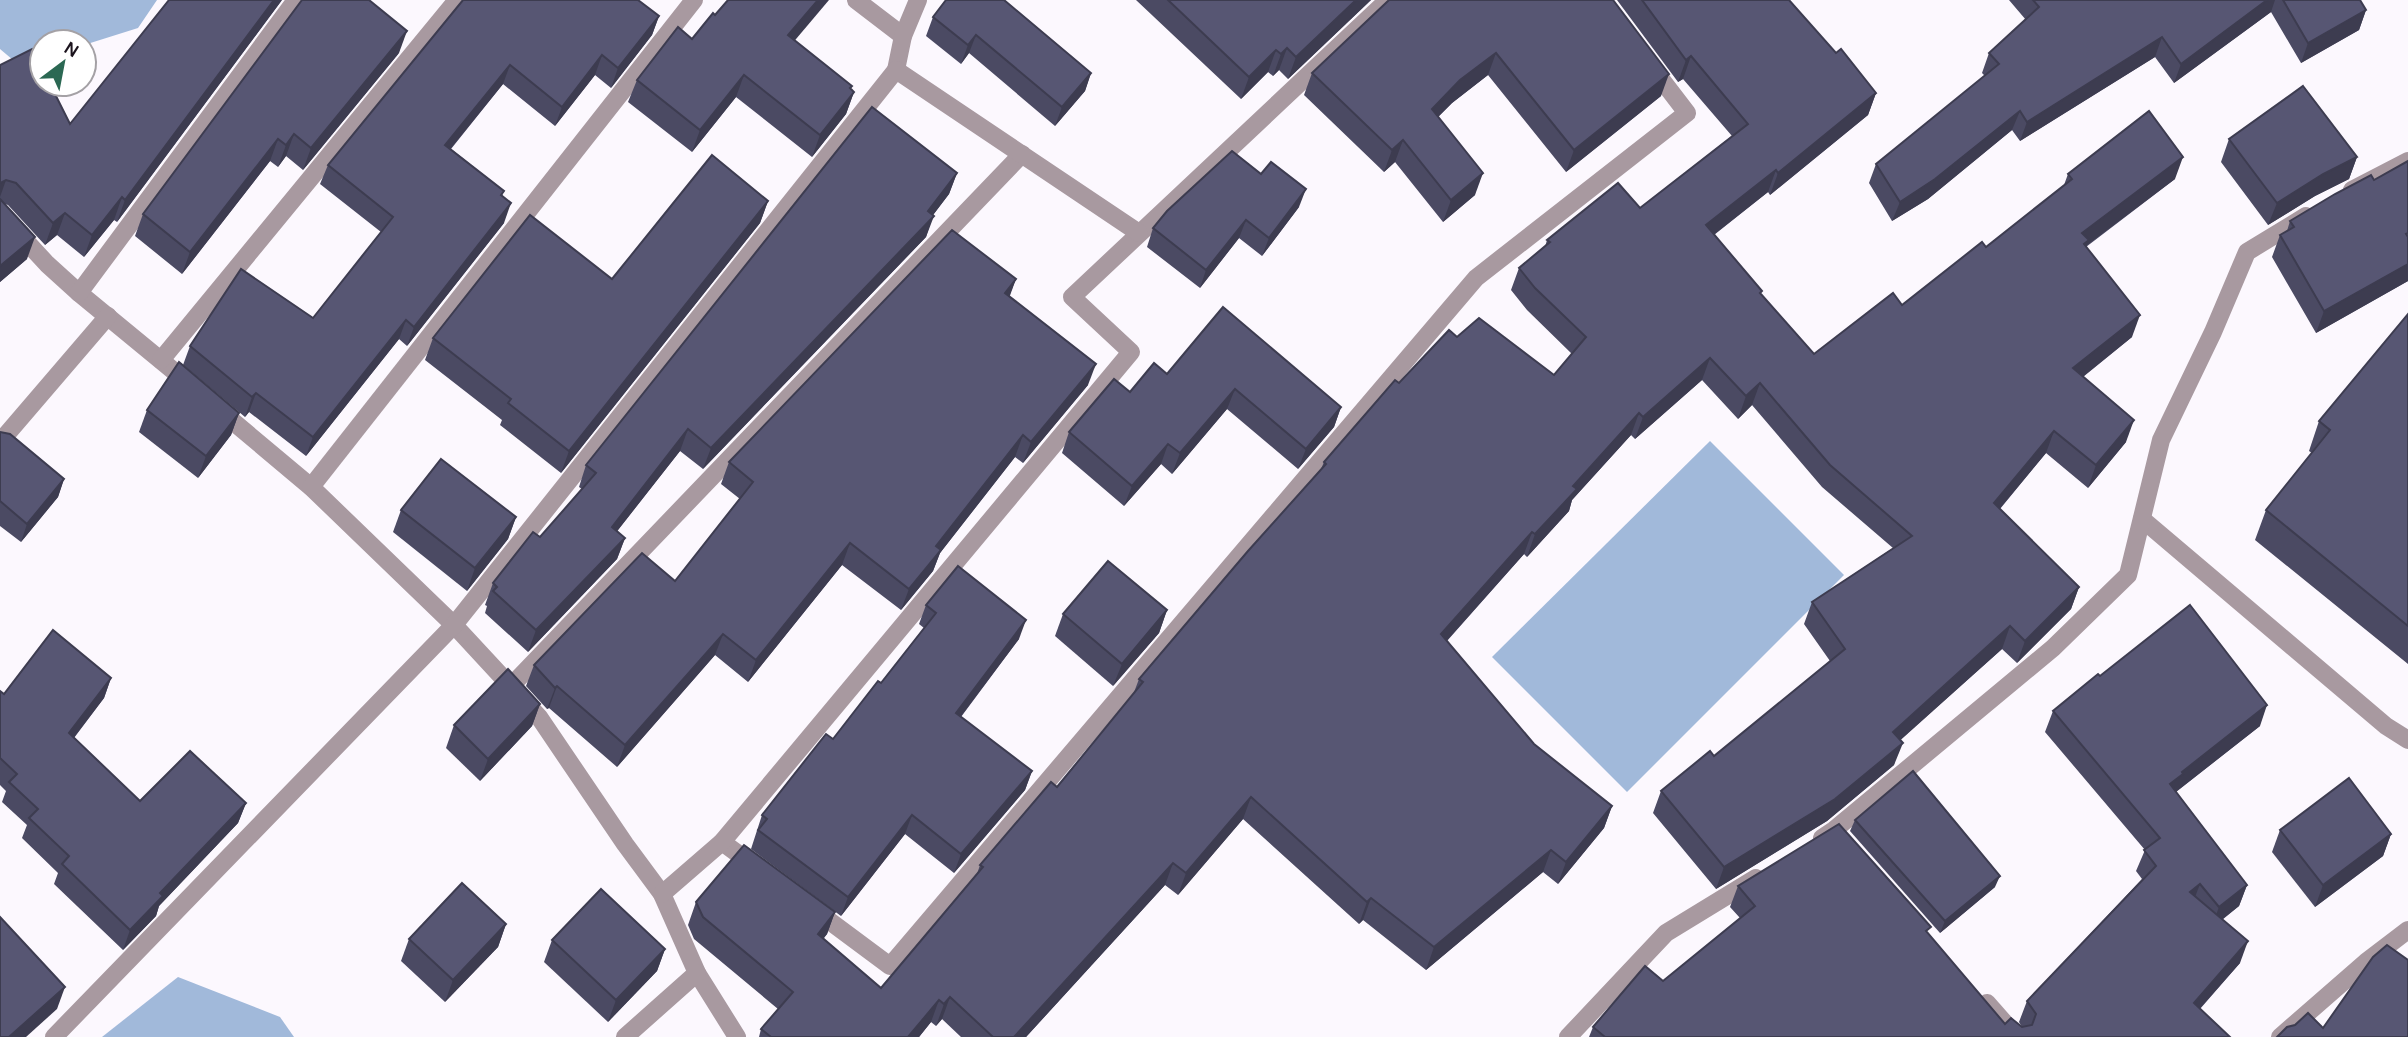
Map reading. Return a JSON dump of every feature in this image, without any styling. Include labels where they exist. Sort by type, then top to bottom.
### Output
[{"type":"street","points":[[79,293],[296,0]]},
{"type":"street","points":[[161,360],[457,0]]},
{"type":"street","points":[[311,487],[694,0]]},
{"type":"street","points":[[856,0],[903,36]]},
{"type":"street","points":[[54,1037],[454,625],[896,70],[903,36],[918,0]]},
{"type":"street","points":[[662,894],[722,842],[1132,352],[1072,297],[1388,0]]},
{"type":"street","points":[[800,900],[890,965],[1476,278],[1686,113],[1641,51]]},
{"type":"street","points":[[896,70],[1139,233]]},
{"type":"street","points":[[511,686],[1022,154]]},
{"type":"street","points":[[1812,844],[1839,835],[2053,648],[2128,575],[2161,440],[2213,332],[2247,252],[2328,203],[2408,161]]},
{"type":"street","points":[[0,213],[47,264],[79,293],[311,487],[454,625],[511,686],[538,718],[662,894],[697,972],[737,1037]]},
{"type":"street","points":[[0,442],[108,316]]},
{"type":"street","points":[[2142,519],[2386,726],[2408,740]]},
{"type":"street","points":[[722,842],[767,875]]},
{"type":"street","points":[[1568,1037],[1666,933],[1767,871]]},
{"type":"street","points":[[2280,1037],[2366,962],[2408,930]]},
{"type":"street","points":[[625,1037],[697,972]]},
{"type":"street","points":[[1971,985],[2017,1037]]},
{"type":"water","points":[[0,0],[157,0],[138,28],[98,41],[98,28],[28,28],[28,62],[19,65],[0,49]]},
{"type":"water","points":[[1710,441],[1844,575],[1627,792],[1492,657]]},
{"type":"water","points":[[178,977],[280,1017],[294,1037],[102,1037]]},
{"type":"building","points":[[169,0],[274,0],[125,200],[122,197],[92,235],[65,213],[53,223],[16,183],[6,180],[0,183],[0,65],[28,51],[28,98],[57,98],[70,124],[91,98],[98,98],[98,89]]},
{"type":"building","points":[[302,0],[369,0],[407,31],[311,148],[294,134],[286,145],[278,139],[190,252],[143,214]]},
{"type":"building","points":[[463,0],[638,0],[659,16],[618,68],[602,55],[562,107],[510,65],[445,145],[504,191],[501,195],[511,203],[414,327],[406,320],[313,437],[256,393],[252,397],[190,346],[241,269],[313,318],[393,217],[328,165]]},
{"type":"building","points":[[728,0],[818,0],[788,35],[852,86],[850,88],[854,92],[820,135],[744,75],[700,130],[637,80],[678,27],[692,39],[713,13],[715,15]]},
{"type":"building","points":[[946,0],[1004,0],[1091,73],[1062,107],[976,35],[968,45],[933,17]]},
{"type":"building","points":[[1168,0],[1356,0],[1296,57],[1287,48],[1281,54],[1276,50],[1249,77]]},
{"type":"building","points":[[1389,0],[1613,0],[1669,74],[1574,150],[1496,53],[1460,80],[1432,109],[1483,173],[1451,200],[1403,140],[1392,150],[1312,73]]},
{"type":"building","points":[[1642,0],[1789,0],[1836,53],[1841,49],[1876,93],[1778,173],[1776,170],[1706,225],[1762,291],[1760,293],[1814,354],[1893,293],[1902,305],[1982,242],[1986,247],[2072,179],[2068,174],[2149,111],[2183,157],[2082,233],[2089,240],[2084,244],[2140,315],[2073,368],[2134,420],[2096,465],[2054,431],[1994,503],[2079,587],[2025,641],[2010,626],[1893,732],[1903,743],[1835,799],[1724,867],[1661,791],[1710,751],[1714,756],[1845,649],[1812,602],[1912,536],[1830,465],[1760,383],[1746,396],[1710,358],[1643,417],[1639,413],[1573,486],[1577,489],[1535,534],[1532,532],[1441,634],[1534,744],[1612,806],[1566,862],[1551,850],[1434,947],[1371,898],[1367,902],[1251,797],[1186,873],[1173,863],[1014,1037],[993,1037],[950,997],[944,1004],[939,1000],[908,1037],[771,1037],[761,1029],[793,992],[703,917],[696,902],[744,845],[835,912],[818,934],[881,988],[1051,782],[1057,787],[1143,682],[1139,679],[1326,464],[1324,462],[1395,380],[1399,383],[1449,330],[1457,337],[1479,318],[1554,375],[1586,337],[1535,288],[1519,268],[1550,242],[1547,240],[1618,183],[1640,208],[1748,124],[1691,56],[1686,60]]},
{"type":"building","points":[[2033,0],[2267,0],[2181,64],[2162,37],[2027,122],[2020,111],[1935,179],[1900,202],[1876,164],[1999,64],[1989,53],[2039,7]]},
{"type":"building","points":[[2283,0],[2360,0],[2366,10],[2308,43]]},
{"type":"building","points":[[2303,86],[2357,157],[2323,174],[2277,203],[2229,139]]},
{"type":"building","points":[[872,107],[957,173],[928,211],[934,216],[711,448],[688,429],[612,527],[625,538],[536,630],[493,591],[497,587],[493,583],[533,532],[540,537],[596,473],[586,465]]},
{"type":"building","points":[[1232,151],[1261,174],[1271,162],[1306,189],[1269,238],[1246,220],[1206,270],[1153,228],[1167,211]]},
{"type":"building","points":[[712,155],[768,201],[569,451],[508,403],[511,399],[433,338],[530,215],[612,279]]},
{"type":"building","points":[[2408,161],[2408,264],[2324,311],[2280,235],[2294,227],[2290,221],[2335,194],[2371,175],[2374,180]]},
{"type":"building","points":[[0,199],[35,237],[0,266]]},
{"type":"building","points":[[952,230],[1016,279],[1005,293],[1096,364],[1031,442],[1023,435],[936,546],[941,550],[909,589],[850,543],[756,660],[723,634],[625,745],[557,686],[555,688],[534,665],[642,553],[675,581],[753,482],[729,462]]},
{"type":"building","points":[[1223,307],[1341,407],[1306,449],[1235,389],[1180,453],[1168,444],[1132,486],[1069,432],[1114,379],[1130,392],[1154,363],[1167,374]]},
{"type":"building","points":[[2408,314],[2408,626],[2266,510],[2330,430],[2319,421]]},
{"type":"building","points":[[179,362],[239,413],[206,456],[147,410]]},
{"type":"building","points":[[0,432],[10,434],[64,479],[27,524],[0,501]]},
{"type":"building","points":[[441,459],[516,517],[475,568],[401,510]]},
{"type":"building","points":[[1108,561],[1167,610],[1122,664],[1063,614]]},
{"type":"building","points":[[958,566],[1026,620],[956,713],[1032,771],[961,854],[912,815],[848,897],[758,830],[767,819],[762,815],[826,734],[833,739],[878,681],[881,683],[936,613],[926,605]]},
{"type":"building","points":[[2190,605],[2267,705],[2170,784],[2247,885],[2219,907],[2200,884],[2190,892],[2248,941],[2194,1003],[2230,1037],[1605,1037],[1593,1027],[1645,966],[1663,981],[1755,906],[1738,886],[1839,824],[1931,927],[1926,931],[2005,1024],[2011,1018],[2022,1027],[2032,1025],[2036,1014],[2027,1001],[2156,866],[2144,850],[2160,838],[2053,711]]},
{"type":"building","points":[[53,630],[111,678],[69,733],[140,801],[190,751],[246,803],[160,893],[163,896],[130,930],[62,864],[69,856],[29,818],[38,809],[9,782],[17,774],[0,758],[0,691],[4,694]]},
{"type":"building","points":[[508,669],[540,704],[488,759],[454,725]]},
{"type":"building","points":[[1913,771],[2000,876],[1945,921],[1855,820]]},
{"type":"building","points":[[2349,778],[2391,834],[2323,885],[2280,830]]},
{"type":"building","points":[[462,883],[506,924],[453,980],[409,939]]},
{"type":"building","points":[[601,889],[665,949],[616,1000],[552,940]]},
{"type":"building","points":[[0,917],[65,987],[9,1037],[0,1037]]},
{"type":"building","points":[[2387,945],[2408,960],[2408,1037],[2277,1037],[2308,1013],[2323,1028],[2373,957]]}]
